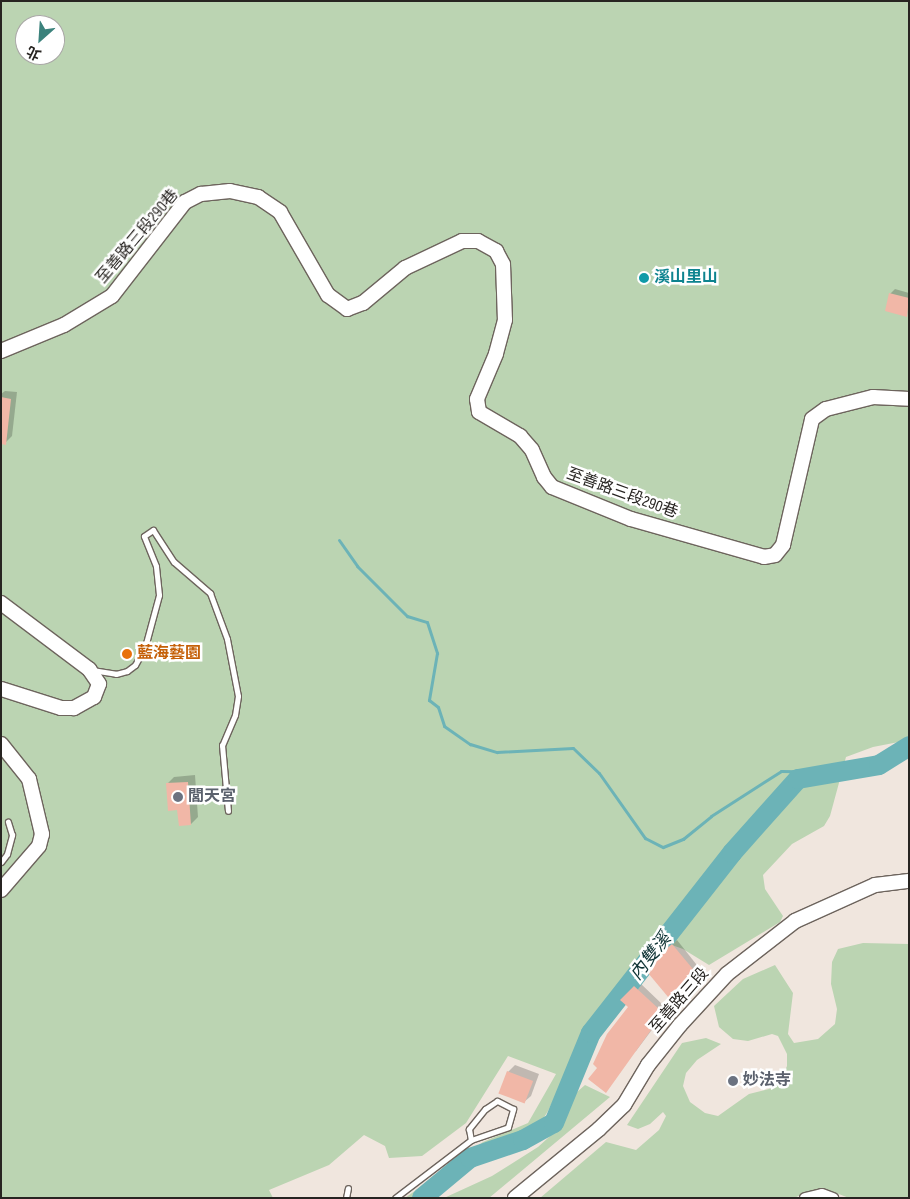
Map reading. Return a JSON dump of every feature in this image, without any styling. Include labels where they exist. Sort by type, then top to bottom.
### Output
[{"type":"street","name":"至善路三段290巷","points":[[1,352],[64,325],[112,296],[185,202],[201,194],[230,191],[258,196],[280,212],[328,296],[347,309],[363,303],[405,268],[462,242],[478,241],[496,251],[503,264],[505,320],[496,354],[478,399],[478,412],[520,436],[532,450],[544,477],[552,487],[631,519],[764,557],[775,555],[783,545],[812,419],[826,410],[873,397],[909,399]]},
{"type":"street","points":[[1,603],[89,669],[99,684],[94,697],[74,708],[61,708],[1,688]]},
{"type":"street","points":[[1,744],[29,779],[42,834],[39,846],[1,890]]},
{"type":"street","name":"至善路三段","points":[[515,1198],[599,1129],[624,1105],[648,1065],[680,1024],[727,974],[760,947],[795,921],[839,898],[875,885],[909,881]]},
{"type":"street","points":[[805,1198],[822,1194],[833,1198]]},
{"type":"lane","points":[[89,669],[116,674],[127,671],[135,665],[145,646],[160,595],[156,566],[144,536],[153,530],[174,562],[210,592],[227,639],[238,696],[235,715],[222,746],[228,811]]},
{"type":"lane","points":[[1,862],[7,854],[12,835],[8,822]]},
{"type":"lane","points":[[395,1198],[471,1140],[508,1127],[514,1109],[497,1101],[485,1109],[469,1130],[471,1140]]},
{"type":"lane","points":[[346,1198],[348,1188]]},
{"type":"green space","points":[[1,1],[909,1],[909,740],[873,747],[846,757],[830,816],[824,826],[792,844],[763,875],[765,889],[783,916],[780,922],[709,965],[683,949],[658,940],[588,1028],[548,1111],[531,1138],[513,1152],[456,1171],[411,1198],[405,1198],[483,1142],[528,1123],[556,1074],[508,1056],[466,1123],[422,1156],[389,1158],[385,1146],[364,1135],[329,1165],[269,1190],[273,1198],[1,1198]]},
{"type":"green space","points":[[863,943],[909,944],[909,1198],[849,1198],[826,1189],[812,1190],[794,1198],[540,1198],[606,1142],[636,1150],[659,1130],[666,1116],[663,1112],[650,1124],[638,1129],[627,1125],[682,1043],[706,1038],[721,1044],[697,1060],[686,1073],[683,1086],[690,1102],[705,1113],[718,1116],[749,1094],[769,1089],[781,1080],[787,1066],[787,1054],[778,1036],[772,1034],[748,1041],[733,1039],[719,1027],[714,1006],[743,979],[775,965],[793,993],[788,1034],[794,1043],[818,1039],[835,1024],[837,1009],[831,984],[832,962],[838,949]]},
{"type":"green space","points":[[585,1085],[610,1097],[489,1198],[444,1198],[492,1176],[538,1147],[559,1128],[577,1092]]},
{"type":"building","points":[[889,293],[909,298],[907,317],[885,311]]},
{"type":"building","points":[[1,397],[11,399],[6,445],[1,444]]},
{"type":"building","name":"閭天宮","points":[[188,782],[191,825],[179,826],[177,810],[168,811],[166,783]]},
{"type":"building","points":[[672,944],[697,974],[669,998],[644,968]]},
{"type":"building","points":[[634,986],[660,1010],[645,1025],[651,1030],[606,1093],[588,1079],[597,1068],[593,1064],[607,1034],[628,1007],[620,1000]]},
{"type":"building","points":[[507,1071],[533,1081],[525,1103],[498,1093]]},
{"type":"waterway","points":[[339,540],[357,566],[407,616],[427,622],[437,653],[429,700],[438,707],[444,726],[470,744],[497,752],[573,748],[599,773],[645,838],[663,847],[683,839],[711,816],[781,771],[841,772]]},
{"type":"waterway","name":"內雙溪","points":[[422,1198],[470,1158],[523,1140],[554,1123],[591,1033],[732,853],[798,779],[879,765],[909,746]]},
{"type":"place","name":"溪山里山","points":[[644,278]]},
{"type":"place","name":"藍海藝園","points":[[127,654]]},
{"type":"place","name":"閭天宮","points":[[178,797]]},
{"type":"place","name":"妙法寺","points":[[733,1081]]}]
